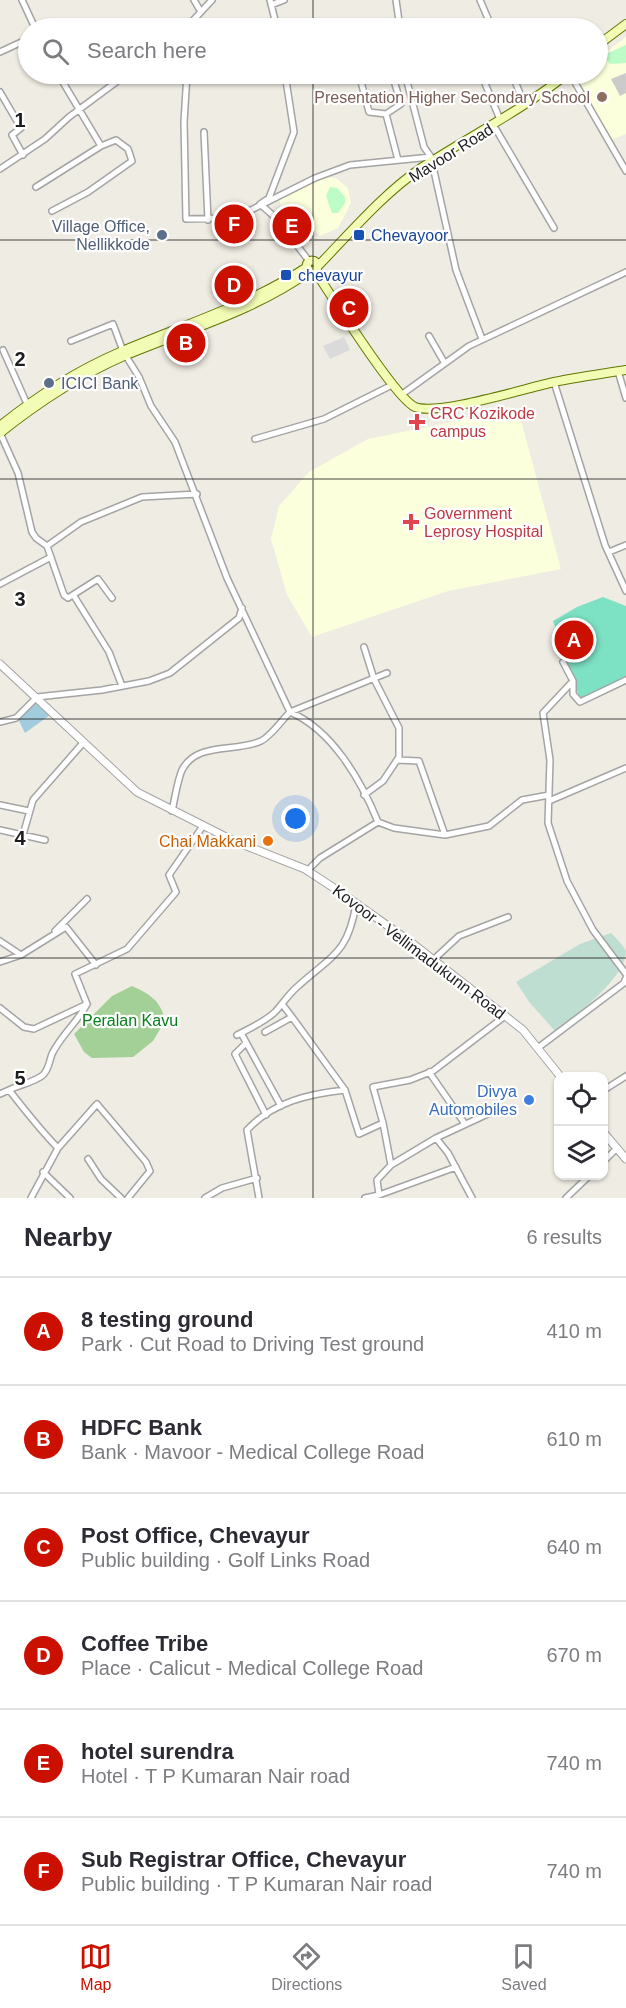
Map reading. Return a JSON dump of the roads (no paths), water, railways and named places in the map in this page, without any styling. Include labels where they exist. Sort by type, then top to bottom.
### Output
[{"type":"main road","points":[[608,37],[626,24]]},
{"type":"main road","points":[[608,43],[626,30]]},
{"type":"main road","name":"Mavoor Road","points":[[125,353],[268,297],[312,266],[431,159],[499,117],[546,84]]},
{"type":"main road","name":"Mavoor Road","points":[[431,159],[494,126],[554,84]]},
{"type":"main road","points":[[312,266],[392,385],[414,406],[425,408],[471,402],[554,382],[622,370]]},
{"type":"main road","points":[[0,433],[27,404],[71,376],[125,353]]},
{"type":"main road","points":[[0,426],[125,353]]},
{"type":"street","points":[[22,0],[30,18]]},
{"type":"street","points":[[194,0],[201,12]]},
{"type":"street","points":[[195,18],[212,0]]},
{"type":"street","points":[[275,18],[271,2],[284,0]]},
{"type":"street","points":[[480,0],[488,18]]},
{"type":"street","points":[[398,1],[399,18]]},
{"type":"street","points":[[0,52],[18,44]]},
{"type":"street","points":[[64,84],[100,146]]},
{"type":"street","points":[[0,169],[23,155],[114,84]]},
{"type":"street","points":[[186,84],[184,122],[186,219],[227,218],[350,165],[431,159]]},
{"type":"street","points":[[260,204],[268,198],[294,132],[287,84]]},
{"type":"street","points":[[362,84],[369,112],[386,114],[401,104],[395,84]]},
{"type":"street","points":[[408,84],[424,147],[431,159],[456,270],[482,339]]},
{"type":"street","points":[[485,84],[499,117]]},
{"type":"street","points":[[516,84],[523,101]]},
{"type":"street","points":[[574,84],[626,171]]},
{"type":"street","points":[[0,92],[21,128],[12,135],[23,155]]},
{"type":"street","points":[[386,114],[398,160]]},
{"type":"street","points":[[494,126],[554,228]]},
{"type":"street","points":[[204,132],[208,220]]},
{"type":"street","points":[[36,187],[100,146],[116,140],[122,142],[128,149],[132,161],[88,192],[52,211]]},
{"type":"street","points":[[260,204],[276,218],[312,266]]},
{"type":"street","points":[[401,395],[444,362],[482,339],[626,272]]},
{"type":"street","points":[[71,340],[113,324],[151,406],[175,442],[197,494],[217,554],[290,711],[309,720],[331,742],[378,822],[394,828],[445,835],[489,826],[522,800],[549,798],[626,768]]},
{"type":"street","points":[[429,336],[444,362]]},
{"type":"street","points":[[3,350],[27,404]]},
{"type":"street","points":[[622,370],[626,398]]},
{"type":"street","points":[[554,382],[609,552],[626,591]]},
{"type":"street","points":[[255,439],[324,419],[392,385]]},
{"type":"street","points":[[0,421],[16,416]]},
{"type":"street","points":[[0,433],[18,473],[32,532],[47,546],[64,595],[68,598],[74,596],[98,579],[112,598]]},
{"type":"street","points":[[47,546],[81,522],[142,497],[197,494]]},
{"type":"street","points":[[609,552],[626,545]]},
{"type":"street","points":[[0,584],[51,557]]},
{"type":"street","points":[[74,596],[109,652],[122,686]]},
{"type":"street","points":[[0,722],[16,718],[37,697],[122,686],[149,681],[170,673],[239,618],[243,608]]},
{"type":"street","points":[[364,647],[374,679],[399,728],[397,760],[383,781],[364,795]]},
{"type":"street","points":[[563,662],[573,681],[573,694],[580,702],[626,680]]},
{"type":"street","name":"Kovoor - Vellimadukunn Road","points":[[0,664],[137,792],[203,826],[308,871],[412,943],[504,1016],[539,1047],[556,1072]]},
{"type":"street","points":[[172,811],[182,771],[192,756],[209,750],[226,750],[262,741],[290,711],[387,673]]},
{"type":"street","points":[[539,1047],[624,983],[626,976],[593,930],[567,881],[548,823],[550,760],[543,713],[573,681]]},
{"type":"street","points":[[23,835],[33,800],[83,743]]},
{"type":"street","points":[[397,760],[419,761],[445,835]]},
{"type":"street","points":[[0,805],[29,811]]},
{"type":"street","points":[[308,871],[320,858],[378,822]]},
{"type":"street","points":[[87,1004],[75,974],[127,949],[169,902],[176,892],[169,875],[203,826]]},
{"type":"street","points":[[0,831],[45,840]]},
{"type":"street","points":[[49,936],[87,899]]},
{"type":"street","points":[[281,1106],[239,1034],[274,1013],[340,950],[348,938],[356,904]]},
{"type":"street","points":[[432,961],[459,936],[507,917]]},
{"type":"street","points":[[0,962],[21,955],[66,927],[96,965]]},
{"type":"street","points":[[0,941],[21,955]]},
{"type":"street","points":[[1,1012],[24,1027],[34,1029],[87,1004]]},
{"type":"street","points":[[0,1094],[44,1074],[63,1035],[80,1017],[87,1004]]},
{"type":"street","points":[[282,1004],[345,1090],[359,1134],[383,1123]]},
{"type":"street","points":[[391,1165],[373,1087],[410,1080],[429,1072],[504,1016]]},
{"type":"street","points":[[265,1032],[292,1017]]},
{"type":"street","points":[[246,1043],[235,1054],[266,1115]]},
{"type":"street","points":[[429,1072],[465,1124]]},
{"type":"street","points":[[608,1086],[626,1076]]},
{"type":"street","points":[[9,1090],[35,1121],[42,1134],[58,1148]]},
{"type":"street","points":[[259,1198],[247,1130],[266,1115],[297,1098],[345,1090]]},
{"type":"street","points":[[31,1198],[58,1148],[97,1104],[146,1162],[150,1171],[128,1198]]},
{"type":"street","points":[[379,1195],[377,1180],[391,1165],[436,1138],[494,1111]]},
{"type":"street","points":[[436,1138],[456,1167],[472,1198]]},
{"type":"street","points":[[608,1139],[626,1159]]},
{"type":"street","points":[[608,1156],[616,1149]]},
{"type":"street","points":[[88,1160],[100,1179],[121,1198]]},
{"type":"street","points":[[365,1198],[456,1167]]},
{"type":"street","points":[[43,1172],[70,1198]]},
{"type":"street","points":[[205,1198],[222,1188],[257,1178]]},
{"type":"street","points":[[566,1198],[585,1180]]},
{"type":"water","points":[[33,700],[50,715],[25,733],[17,717]]},
{"type":"place","name":"Presentation Higher Secondary School","points":[[602,97]]},
{"type":"place","name":"Sub Registrar Office, Chevayur","points":[[234,224]]},
{"type":"place","name":"hotel surendra","points":[[292,226]]},
{"type":"place","name":"Village Office, Nellikkode","points":[[162,235]]},
{"type":"place","name":"Chevayoor","points":[[359,235]]},
{"type":"place","name":"chevayur","points":[[286,275]]},
{"type":"place","name":"Coffee Tribe","points":[[234,285]]},
{"type":"place","name":"Post Office, Chevayur","points":[[349,308]]},
{"type":"place","name":"HDFC Bank","points":[[186,343]]},
{"type":"place","name":"ICICI Bank","points":[[49,383]]},
{"type":"place","name":"CRC Kozikode campus","points":[[417,422]]},
{"type":"place","name":"Government Leprosy Hospital","points":[[411,522]]},
{"type":"place","name":"8 testing ground","points":[[574,640]]},
{"type":"place","name":"Chai Makkani","points":[[268,841]]},
{"type":"place","name":"Divya Automobiles","points":[[529,1100]]},
{"type":"park label","name":"Peralan Kavu","points":[[130,1020]]}]
